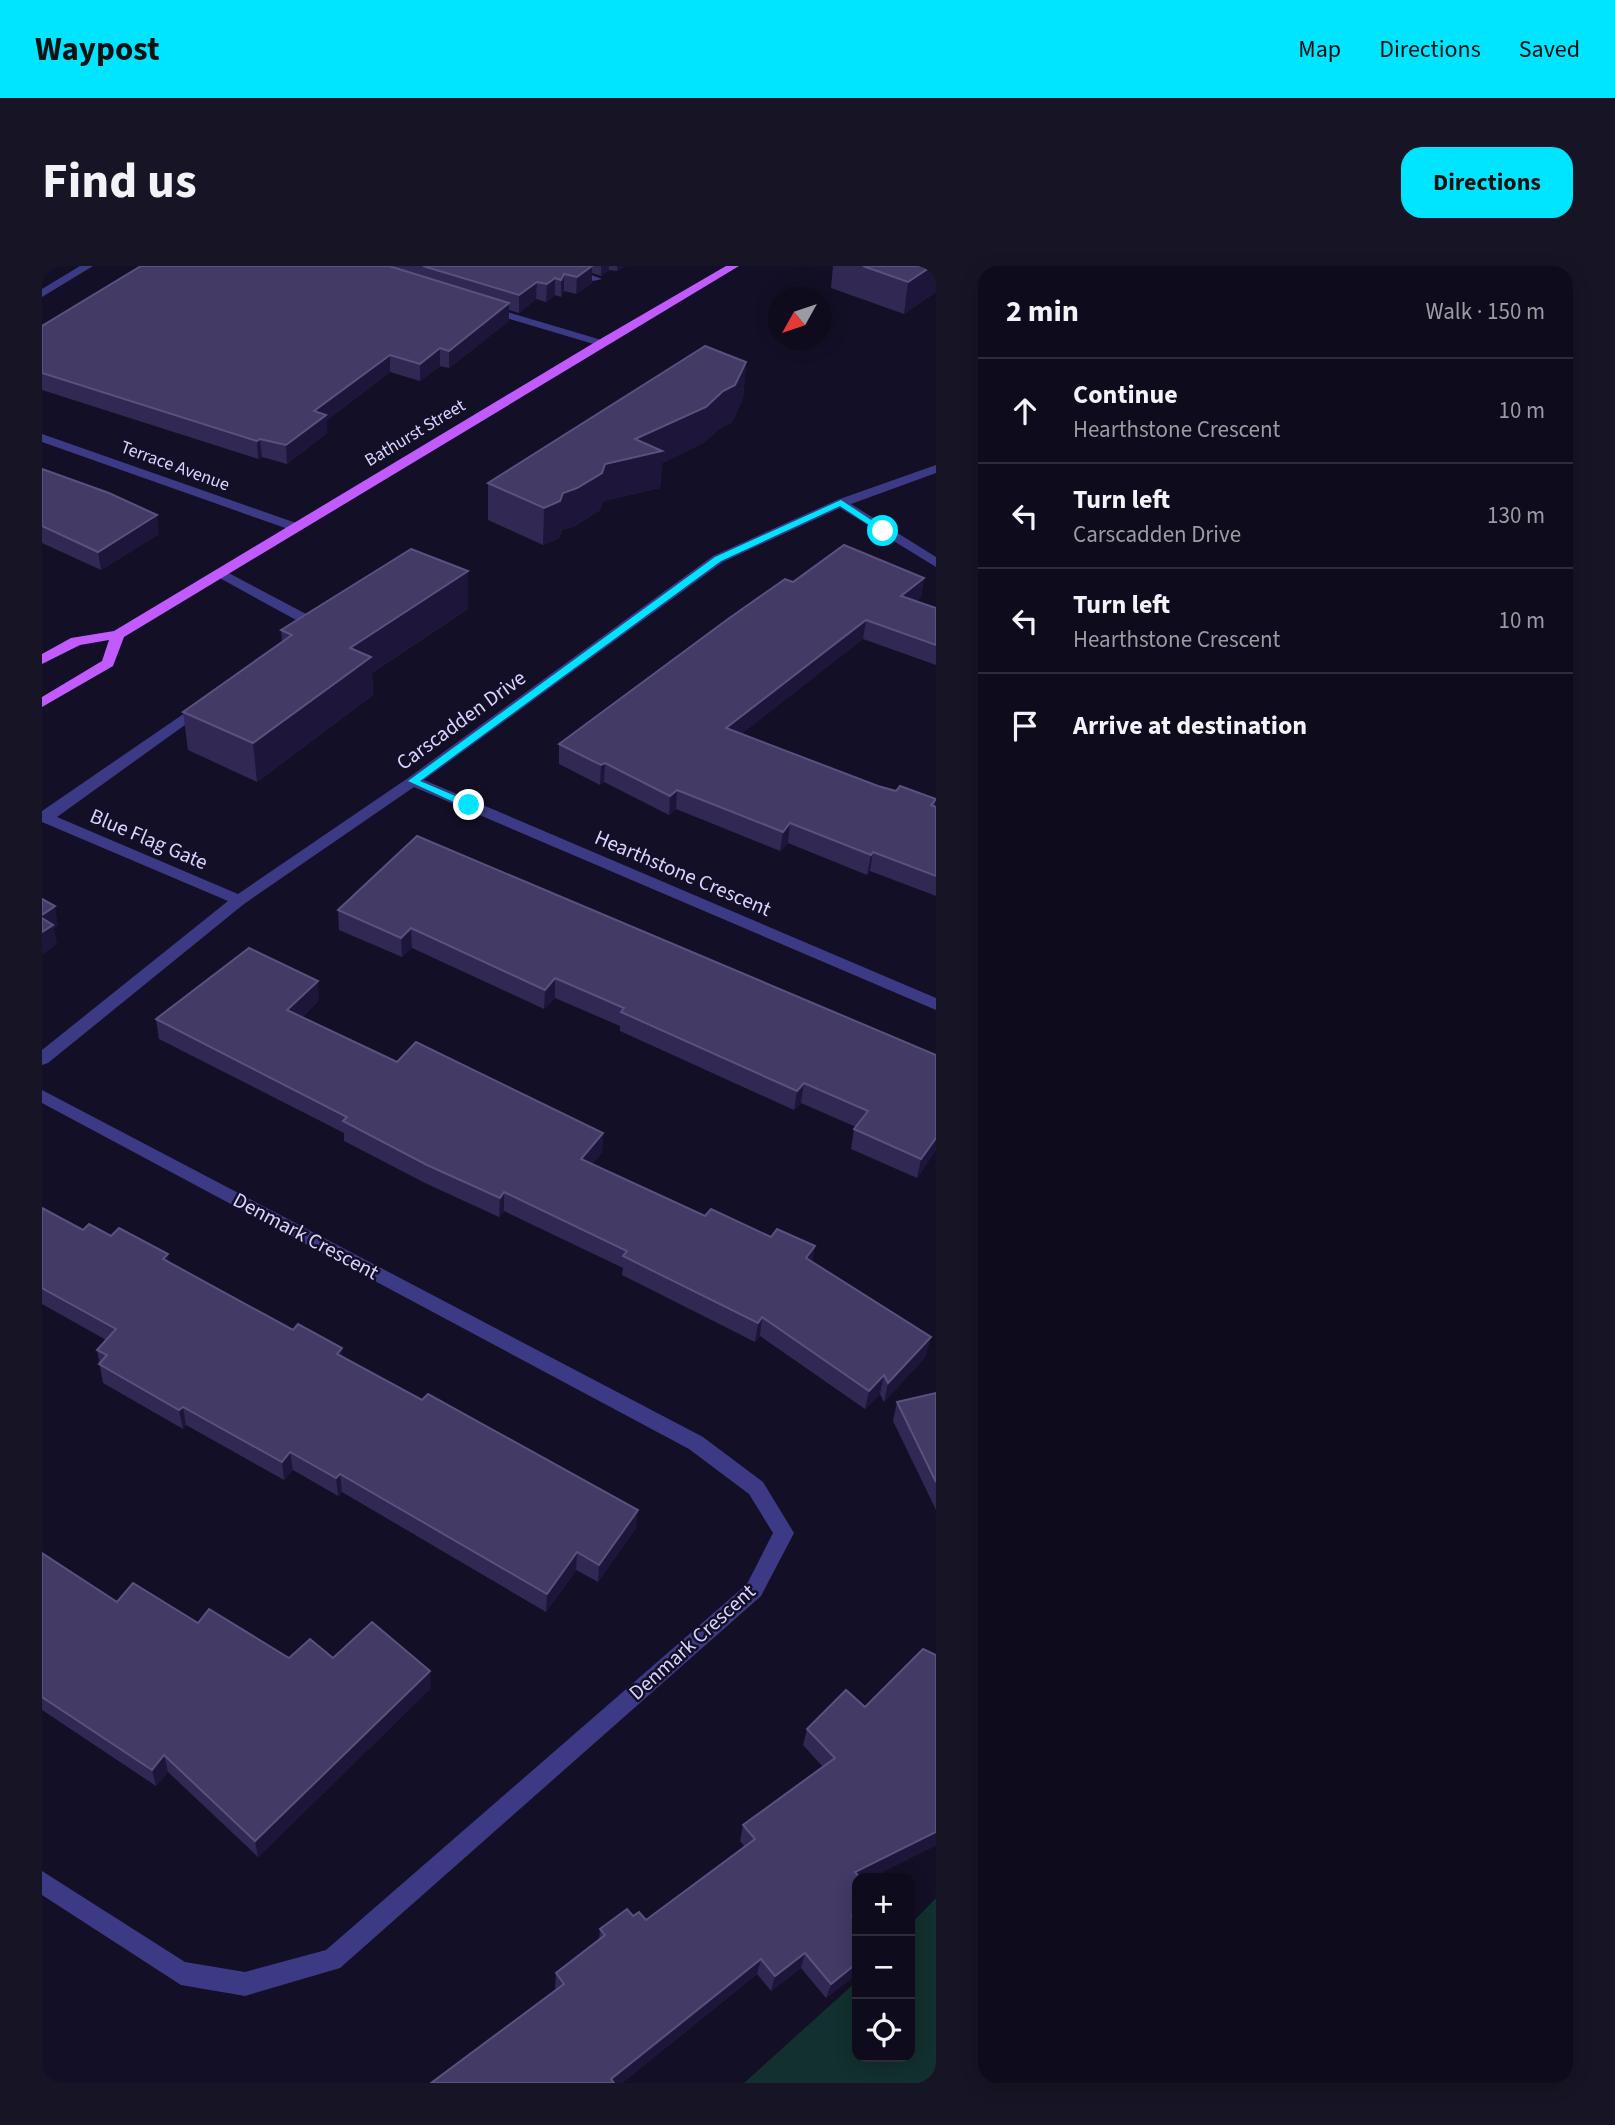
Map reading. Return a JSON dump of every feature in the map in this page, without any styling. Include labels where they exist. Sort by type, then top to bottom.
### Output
[{"type":"main road","name":"Bathurst Street","points":[[42,660],[76,641],[118,635],[601,343],[734,266]]},
{"type":"main road","points":[[42,703],[108,663],[118,635]]},
{"type":"street","points":[[42,294],[88,266]]},
{"type":"street","points":[[555,266],[597,279]]},
{"type":"street","points":[[469,304],[601,343]]},
{"type":"street","name":"Terrace Avenue","points":[[42,438],[295,527]]},
{"type":"street","name":"Carscadden Drive","points":[[42,1059],[239,900],[413,781],[718,559],[841,503],[936,470]]},
{"type":"street","points":[[841,503],[936,564]]},
{"type":"street","points":[[221,573],[303,618],[302,636],[286,647]]},
{"type":"street","points":[[44,817],[210,702]]},
{"type":"street","name":"Hearthstone Crescent","points":[[413,781],[936,1004]]},
{"type":"street","name":"Blue Flag Gate","points":[[44,817],[239,900]]},
{"type":"street","name":"Denmark Crescent","points":[[42,1096],[696,1443],[755,1488],[784,1534],[754,1590],[332,1961],[245,1984],[181,1973],[42,1882]]},
{"type":"green space","points":[[936,1898],[936,2083],[744,2083],[852,1986],[852,2062],[915,2062],[915,1920]]},
{"type":"building","points":[[141,266],[389,266],[509,303],[449,351],[440,348],[420,364],[390,355],[314,411],[326,415],[286,445],[260,439],[257,441],[42,373],[42,326]]},
{"type":"building","points":[[423,266],[592,266],[577,277],[564,274],[561,280],[555,278],[547,284],[537,282],[519,295]]},
{"type":"building","points":[[863,266],[932,266],[908,282]]},
{"type":"building","points":[[705,346],[746,362],[735,385],[723,391],[706,407],[635,439],[662,451],[605,464],[602,473],[563,493],[560,501],[544,508],[488,483]]},
{"type":"building","points":[[42,469],[109,493],[157,515],[98,552],[42,526]]},
{"type":"building","points":[[844,545],[924,578],[901,596],[936,608],[936,645],[866,620],[726,728],[878,786],[896,791],[900,786],[936,799],[931,805],[936,807],[936,876],[873,852],[871,855],[790,823],[783,832],[677,790],[670,796],[605,763],[601,765],[559,744],[785,579],[793,582]]},
{"type":"building","points":[[411,549],[468,571],[350,648],[371,657],[253,743],[183,712],[292,635],[281,630]]},
{"type":"building","points":[[417,836],[936,1055],[936,1138],[921,1159],[854,1129],[868,1111],[804,1083],[797,1091],[621,1012],[624,1008],[555,978],[545,990],[411,928],[401,938],[338,910]]},
{"type":"building","points":[[42,899],[55,906],[42,915]]},
{"type":"building","points":[[42,918],[53,925],[42,932]]},
{"type":"building","points":[[249,948],[318,981],[287,1010],[397,1062],[416,1042],[603,1133],[581,1159],[705,1216],[711,1209],[771,1237],[777,1229],[815,1246],[806,1258],[931,1337],[888,1383],[884,1375],[869,1391],[762,1317],[758,1323],[623,1256],[627,1251],[504,1192],[500,1198],[427,1165],[343,1121],[347,1117],[156,1019]]},
{"type":"building","points":[[42,1208],[83,1230],[89,1224],[111,1236],[119,1228],[168,1254],[163,1259],[293,1330],[298,1324],[342,1348],[337,1354],[422,1400],[428,1394],[638,1510],[599,1565],[577,1552],[547,1594],[340,1474],[336,1478],[290,1452],[282,1462],[183,1407],[179,1410],[99,1364],[107,1355],[97,1350],[116,1329],[42,1288]]},
{"type":"building","points":[[936,1393],[936,1482],[897,1402]]},
{"type":"building","points":[[42,1553],[117,1602],[133,1583],[198,1623],[209,1609],[289,1658],[310,1639],[333,1658],[372,1622],[430,1671],[255,1841],[164,1755],[152,1770],[42,1697]]},
{"type":"building","points":[[923,1649],[936,1655],[936,1832],[852,1873],[852,1967],[831,1984],[805,1953],[775,1976],[761,1959],[611,2079],[614,2083],[431,2083],[564,1984],[556,1973],[605,1935],[600,1929],[627,1909],[633,1916],[639,1912],[646,1920],[755,1839],[743,1825],[835,1758],[807,1729],[846,1690],[865,1707]]},
{"type":"route","points":[[469,805],[413,781],[718,559],[841,503],[883,531]]}]
